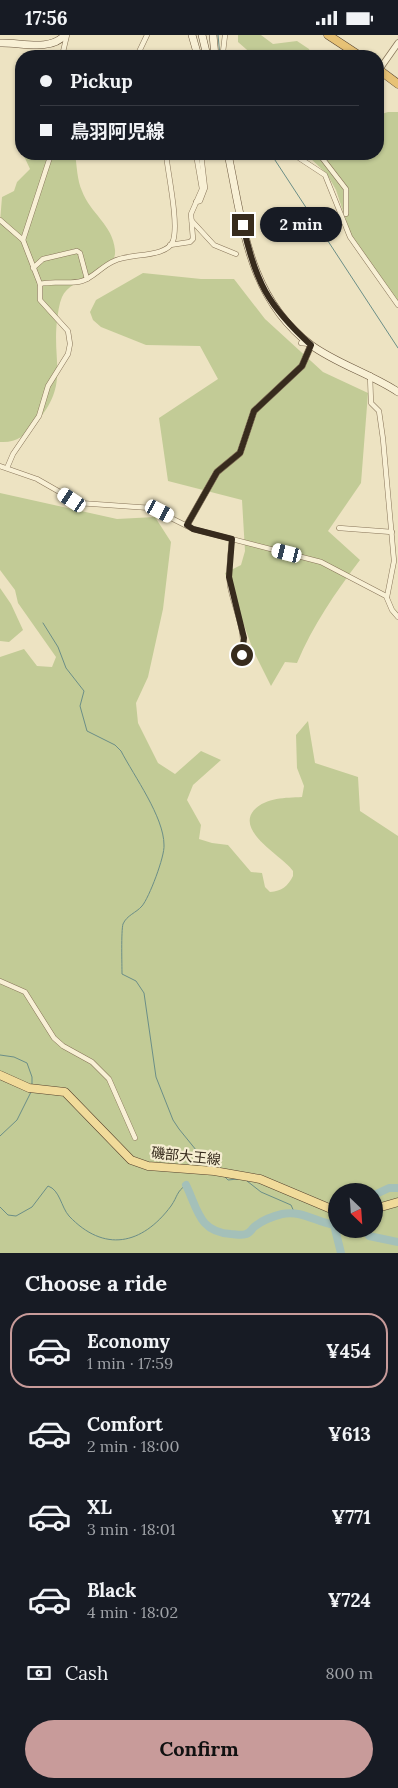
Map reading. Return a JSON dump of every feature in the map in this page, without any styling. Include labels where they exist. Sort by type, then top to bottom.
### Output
[{"type":"highway","points":[[328,35],[351,50]]},
{"type":"highway","points":[[384,74],[398,84]]},
{"type":"main road","points":[[0,43],[47,44],[58,41],[66,35]]},
{"type":"main road","points":[[192,35],[196,50]]},
{"type":"main road","points":[[202,35],[206,50]]},
{"type":"main road","points":[[213,35],[214,50]]},
{"type":"main road","points":[[229,160],[256,274],[269,299],[287,322],[311,345],[370,375],[398,392]]},
{"type":"main road","name":"磯部大王線","points":[[0,1075],[32,1089],[65,1091],[132,1161],[148,1166],[223,1173],[267,1181],[328,1208]]},
{"type":"main road","points":[[383,1207],[398,1203]]},
{"type":"street","points":[[63,50],[66,35]]},
{"type":"street","points":[[140,50],[147,35]]},
{"type":"street","points":[[223,50],[225,35]]},
{"type":"street","points":[[384,62],[398,43]]},
{"type":"street","points":[[23,240],[48,160]]},
{"type":"street","points":[[167,160],[175,229],[170,245]]},
{"type":"street","points":[[40,284],[80,282],[126,255],[154,253],[170,245],[192,241],[194,237],[190,214],[202,189],[197,160]]},
{"type":"street","points":[[196,202],[200,201],[206,187],[201,160]]},
{"type":"street","points":[[302,160],[325,175],[350,237],[398,305]]},
{"type":"street","points":[[324,160],[346,189],[346,214]]},
{"type":"street","points":[[0,220],[23,240],[40,284],[40,301],[68,331],[70,344],[68,354],[48,386],[39,416],[13,454],[7,468]]},
{"type":"street","points":[[191,220],[214,245],[236,253]]},
{"type":"street","points":[[33,268],[43,259],[77,251],[80,253],[87,279]]},
{"type":"street","points":[[187,525],[217,472],[240,453],[254,411],[302,366],[311,345],[301,343]]},
{"type":"street","points":[[370,375],[372,403],[379,411],[392,532],[394,561],[387,597],[392,610],[398,616]]},
{"type":"street","points":[[0,466],[37,479],[79,503],[151,508],[193,529],[321,562],[387,597]]},
{"type":"street","points":[[340,528],[392,532]]},
{"type":"street","points":[[232,539],[228,567],[232,597],[244,638],[240,661]]},
{"type":"street","points":[[0,981],[25,992],[54,1038],[63,1046],[92,1062],[109,1079],[135,1138]]},
{"type":"green space","points":[[238,35],[261,35],[273,44],[297,41],[309,50],[247,50],[238,42]]},
{"type":"green space","points":[[398,112],[398,302],[351,235],[336,190],[327,174],[312,160],[384,160],[384,113]]},
{"type":"green space","points":[[26,160],[76,160],[80,187],[90,206],[110,233],[115,250],[114,259],[109,266],[102,272],[75,284],[62,297],[57,320],[56,385],[46,410],[24,435],[16,440],[0,442],[0,222],[2,197],[14,191],[17,182],[30,169]]},
{"type":"green space","points":[[143,273],[201,279],[234,279],[265,319],[323,372],[368,393],[361,483],[328,531],[360,560],[325,610],[297,663],[285,662],[271,686],[253,650],[225,573],[241,565],[245,551],[242,500],[168,481],[159,418],[218,379],[200,346],[146,345],[101,327],[93,320],[90,312],[96,300]]},
{"type":"green space","points":[[0,493],[117,519],[155,517],[171,542],[163,609],[148,677],[136,703],[138,723],[158,763],[175,774],[201,751],[221,760],[193,785],[187,800],[201,825],[199,839],[228,845],[251,872],[262,873],[265,887],[270,892],[281,889],[289,883],[293,876],[293,871],[263,844],[251,827],[250,818],[254,810],[270,800],[302,797],[304,786],[297,768],[296,735],[308,721],[315,763],[358,777],[360,811],[398,836],[398,1253],[0,1253],[0,657],[24,649],[37,666],[52,667],[56,657],[18,603],[15,590],[0,570]]},
{"type":"green space","points":[[0,588],[11,604],[23,630],[9,642],[0,641]]},
{"type":"waterway","points":[[218,35],[219,50]]},
{"type":"waterway","points":[[275,160],[398,348]]},
{"type":"waterway","points":[[43,623],[58,647],[66,668],[84,691],[80,706],[87,731],[115,745],[121,751],[154,810],[163,834],[164,850],[149,895],[142,906],[127,918],[123,924],[122,974],[136,981],[144,993],[156,1077],[173,1120],[205,1161],[218,1165],[222,1170]]},
{"type":"waterway","points":[[0,1055],[14,1057],[27,1063],[32,1077],[32,1086]]},
{"type":"waterway","points":[[0,1136],[17,1120],[31,1092]]},
{"type":"waterway","points":[[224,1176],[228,1180],[238,1179]]},
{"type":"waterway","points":[[247,1181],[261,1192],[291,1205],[295,1214]]},
{"type":"waterway","points":[[0,1207],[8,1215],[16,1216],[32,1207],[48,1186],[58,1195],[69,1216],[82,1228],[96,1236],[122,1239],[135,1236],[148,1229],[160,1219],[171,1206],[180,1190],[186,1185]]},
{"type":"waterway","points":[[186,1185],[201,1218],[212,1229],[244,1235],[271,1217],[289,1213],[302,1215],[334,1225],[341,1253]]},
{"type":"waterway","points":[[383,1191],[389,1188],[398,1188]]},
{"type":"waterway","points":[[379,1238],[398,1242]]},
{"type":"route","points":[[242,655],[244,638],[232,597],[228,567],[232,539],[193,529],[187,525],[213,477],[240,453],[254,411],[274,395],[302,366],[309,355],[311,345],[287,322],[269,299],[251,261],[243,225]]}]
